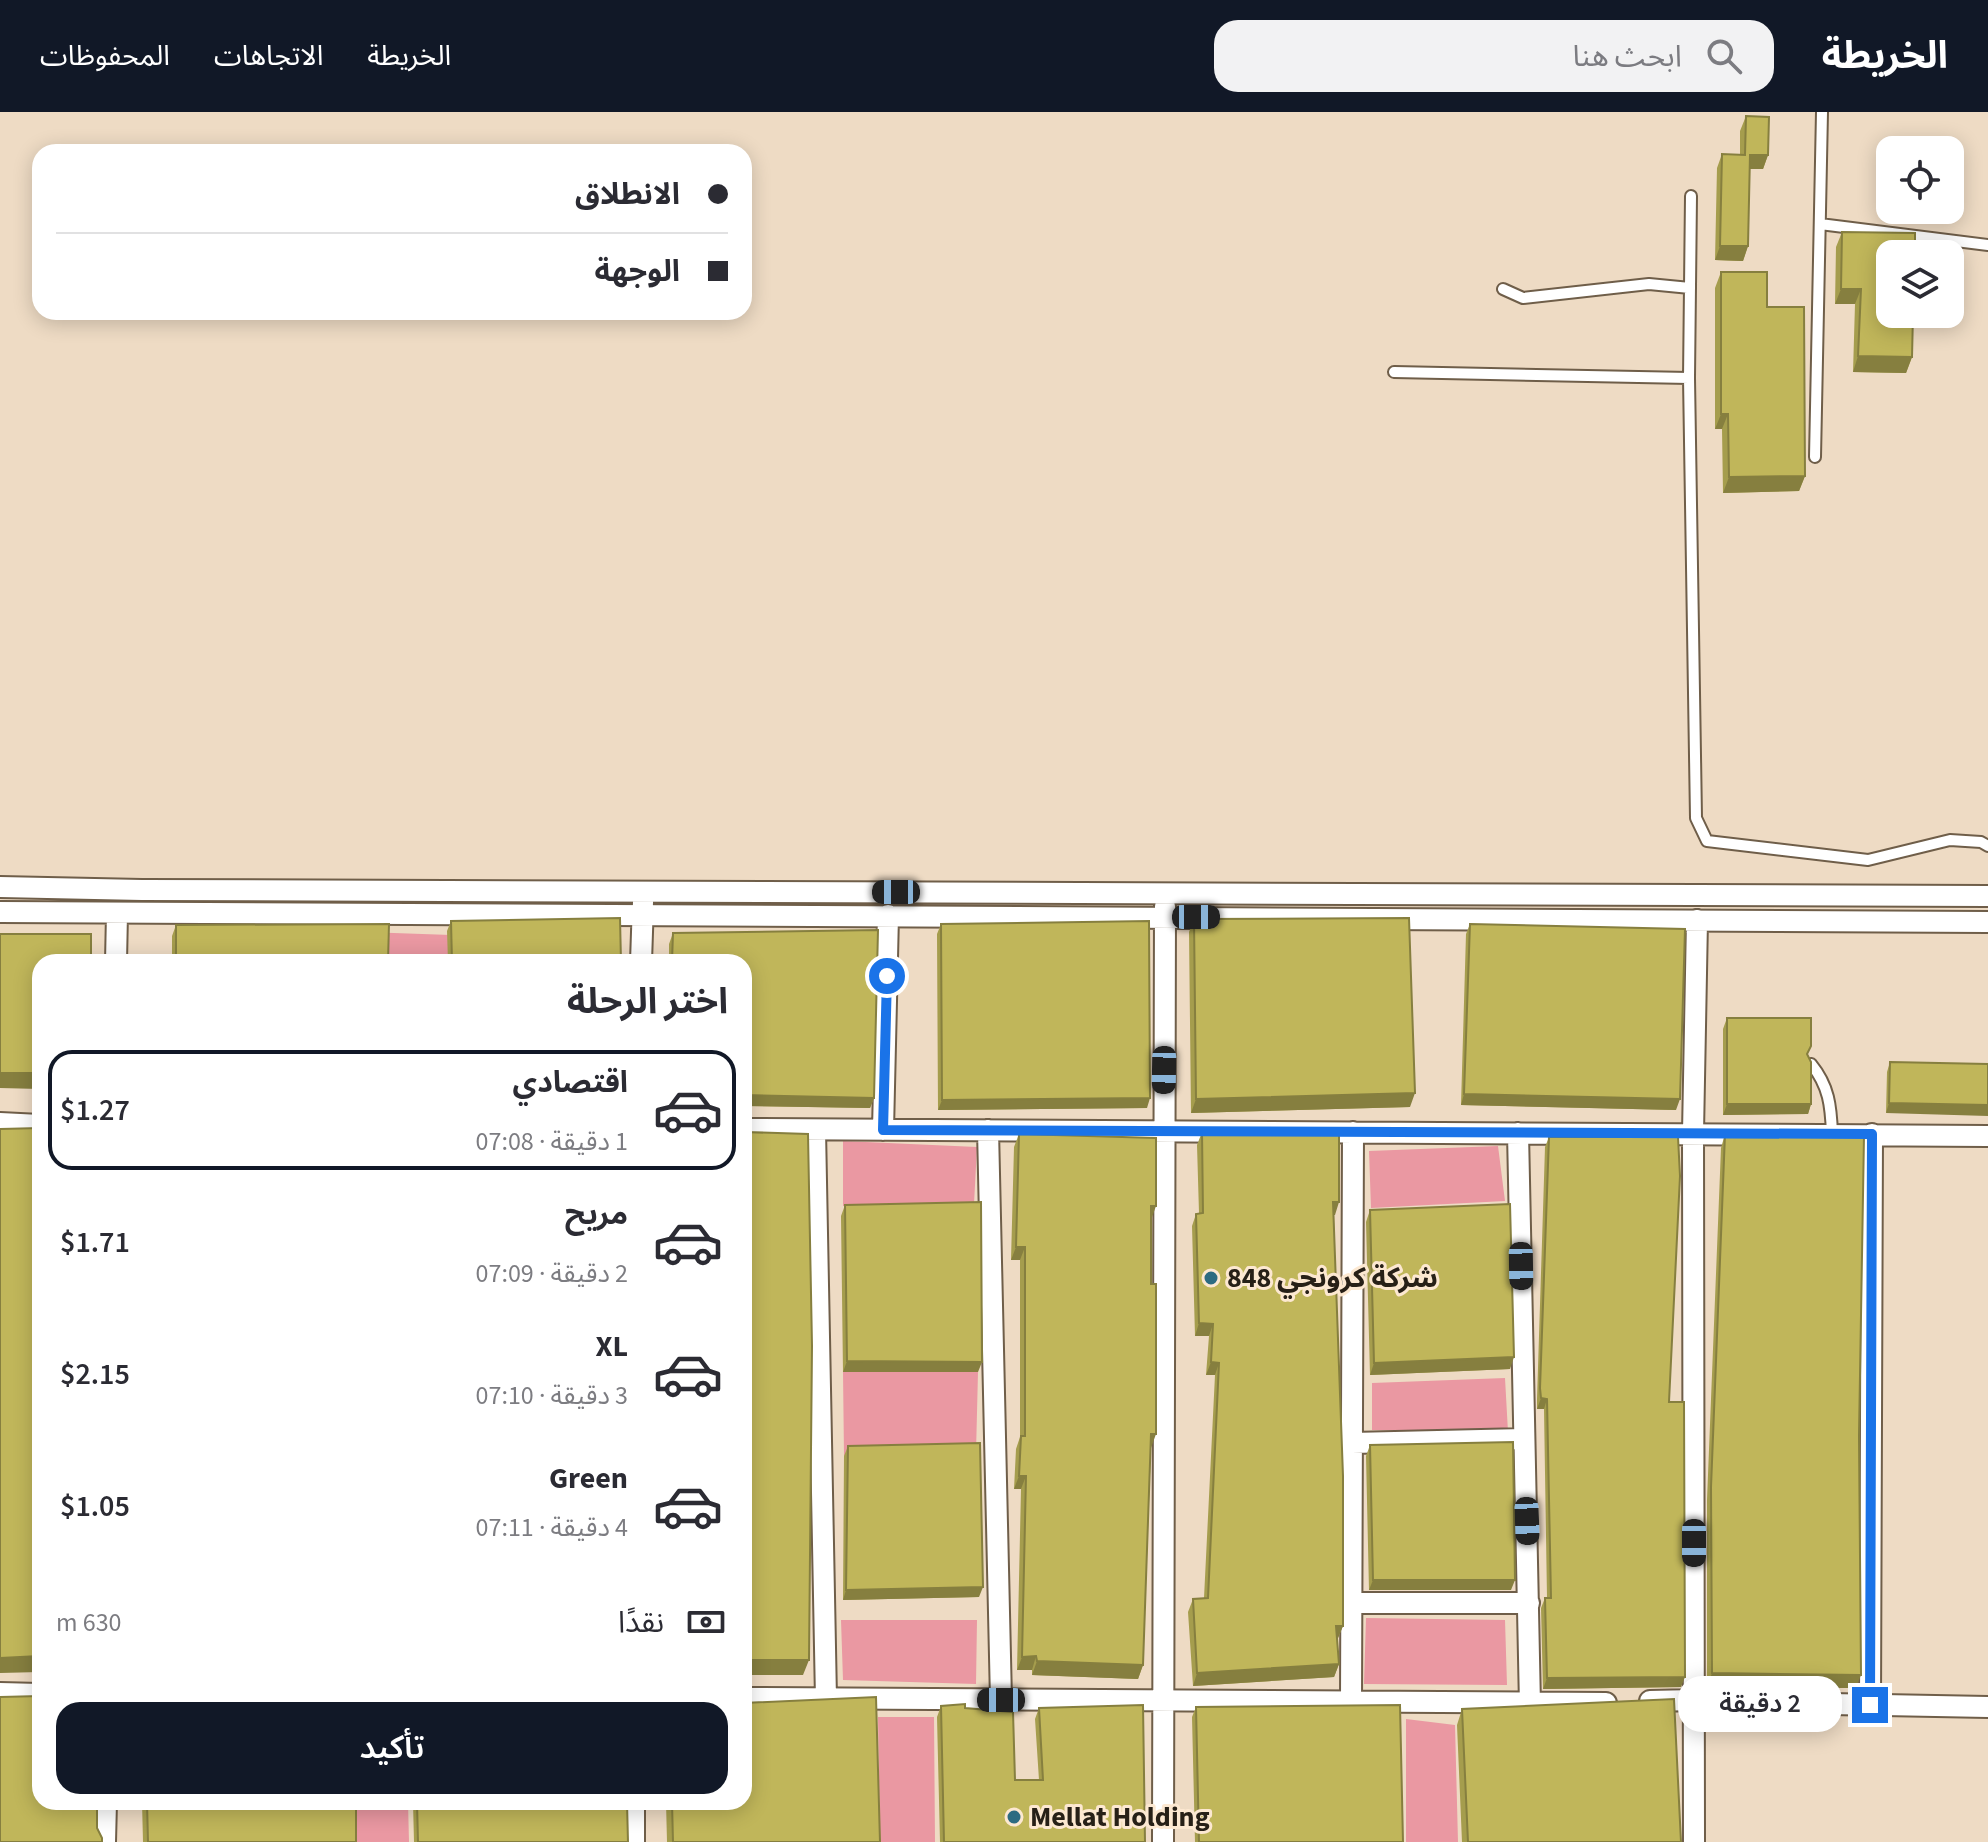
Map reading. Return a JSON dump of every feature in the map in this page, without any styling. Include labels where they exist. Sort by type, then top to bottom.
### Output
[{"type":"street","points":[[0,887],[1988,896]]},
{"type":"street","points":[[358,891],[359,914]]},
{"type":"street","points":[[641,954],[644,892]]},
{"type":"street","points":[[1163,1842],[1165,893]]},
{"type":"street","points":[[1753,897],[1753,920]]},
{"type":"street","points":[[0,912],[1988,922]]},
{"type":"street","points":[[116,954],[117,913]]},
{"type":"street","points":[[883,1130],[888,915]]},
{"type":"street","points":[[1694,1842],[1693,1133],[1697,920]]},
{"type":"street","points":[[0,1123],[32,1125]]},
{"type":"street","points":[[752,1129],[1988,1136]]},
{"type":"street","points":[[815,1130],[826,1699]]},
{"type":"street","points":[[988,1130],[1001,1700]]},
{"type":"street","points":[[1351,1702],[1353,1132]]},
{"type":"street","points":[[1518,1133],[1530,1705]]},
{"type":"street","points":[[1870,1705],[1872,1134]]},
{"type":"street","points":[[1352,1443],[1524,1439]]},
{"type":"street","points":[[1352,1603],[1529,1603]]},
{"type":"street","points":[[0,1693],[32,1694]]},
{"type":"street","points":[[752,1698],[1165,1698],[1530,1705],[1694,1700]]},
{"type":"street","points":[[1778,1703],[1988,1707]]},
{"type":"street","points":[[105,1842],[106,1810]]},
{"type":"street","points":[[634,1810],[634,1842]]},
{"type":"lane","points":[[1815,457],[1822,112]]},
{"type":"lane","points":[[1691,196],[1689,378],[1696,818],[1707,841],[1868,860],[1950,840],[1981,842],[1988,846]]},
{"type":"lane","points":[[1820,224],[1988,245]]},
{"type":"lane","points":[[1503,289],[1523,298],[1649,284],[1690,288]]},
{"type":"lane","points":[[1394,372],[1689,378]]},
{"type":"lane","points":[[1811,1064],[1825,1082],[1831,1108],[1832,1134]]},
{"type":"shaded area","points":[[365,932],[451,935],[451,954],[364,954]]},
{"type":"shaded area","points":[[843,1141],[977,1147],[974,1204],[843,1206]]},
{"type":"shaded area","points":[[1498,1146],[1505,1201],[1371,1208],[1369,1151]]},
{"type":"shaded area","points":[[843,1372],[978,1372],[976,1453],[844,1456]]},
{"type":"shaded area","points":[[1505,1378],[1508,1432],[1372,1430],[1372,1383]]},
{"type":"shaded area","points":[[1366,1618],[1505,1620],[1507,1685],[1364,1684]]},
{"type":"shaded area","points":[[841,1620],[977,1620],[976,1684],[843,1680]]},
{"type":"shaded area","points":[[878,1717],[934,1717],[935,1842],[880,1842]]},
{"type":"shaded area","points":[[1406,1719],[1455,1725],[1458,1842],[1406,1842]]},
{"type":"shaded area","points":[[353,1810],[408,1810],[409,1842],[353,1842]]},
{"type":"building","points":[[1746,116],[1769,117],[1768,155],[1750,155],[1748,246],[1720,246],[1722,154],[1745,155]]},
{"type":"building","points":[[1842,232],[1915,233],[1915,240],[1876,240],[1876,328],[1913,328],[1912,357],[1858,356],[1861,289],[1841,289]]},
{"type":"building","points":[[1721,272],[1767,272],[1767,307],[1804,307],[1805,476],[1729,477],[1728,414],[1721,414]]},
{"type":"building","points":[[620,918],[621,954],[452,954],[451,921]]},
{"type":"building","points":[[1409,918],[1415,1093],[1196,1099],[1194,919]]},
{"type":"building","points":[[1149,921],[1150,1098],[942,1100],[941,924]]},
{"type":"building","points":[[389,924],[388,954],[176,954],[176,925]]},
{"type":"building","points":[[1470,924],[1685,929],[1680,1099],[1464,1094]]},
{"type":"building","points":[[878,930],[874,1098],[752,1095],[752,954],[672,954],[673,933]]},
{"type":"building","points":[[0,934],[91,934],[91,954],[32,954],[32,1073],[0,1073]]},
{"type":"building","points":[[1727,1018],[1811,1018],[1811,1046],[1807,1054],[1811,1062],[1811,1104],[1727,1104]]},
{"type":"building","points":[[1890,1062],[1988,1064],[1988,1105],[1889,1103]]},
{"type":"building","points":[[32,1128],[32,1656],[0,1658],[0,1129]]},
{"type":"building","points":[[752,1132],[808,1134],[812,1346],[809,1660],[752,1660]]},
{"type":"building","points":[[1202,1132],[1339,1133],[1339,1202],[1333,1202],[1343,1476],[1343,1626],[1336,1626],[1339,1664],[1197,1673],[1193,1599],[1208,1598],[1219,1363],[1211,1362],[1213,1324],[1199,1323],[1196,1214],[1203,1213]]},
{"type":"building","points":[[1019,1134],[1156,1138],[1156,1206],[1151,1206],[1151,1284],[1156,1284],[1156,1434],[1151,1434],[1143,1665],[1037,1661],[1036,1656],[1022,1657],[1026,1476],[1019,1476],[1021,1436],[1025,1436],[1025,1247],[1016,1247]]},
{"type":"building","points":[[1725,1134],[1864,1135],[1859,1436],[1861,1675],[1712,1673],[1711,1487]]},
{"type":"building","points":[[1549,1137],[1678,1137],[1680,1176],[1669,1402],[1684,1402],[1685,1677],[1547,1678],[1545,1598],[1551,1598],[1547,1399],[1541,1398],[1540,1388]]},
{"type":"building","points":[[981,1202],[982,1362],[847,1361],[845,1205]]},
{"type":"building","points":[[1510,1204],[1514,1357],[1374,1363],[1370,1210]]},
{"type":"building","points":[[1513,1442],[1515,1580],[1373,1580],[1370,1445]]},
{"type":"building","points":[[980,1443],[983,1587],[846,1590],[848,1446]]},
{"type":"building","points":[[32,1696],[32,1810],[97,1810],[97,1828],[102,1842],[0,1842],[0,1697]]},
{"type":"building","points":[[876,1697],[880,1842],[673,1842],[672,1810],[752,1810],[752,1703]]},
{"type":"building","points":[[1674,1699],[1681,1842],[1468,1842],[1462,1709]]},
{"type":"building","points":[[965,1704],[965,1708],[1013,1712],[1015,1780],[1043,1780],[1039,1708],[1143,1705],[1145,1842],[944,1842],[941,1706]]},
{"type":"building","points":[[1400,1705],[1403,1842],[1199,1842],[1196,1707]]},
{"type":"building","points":[[147,1810],[356,1810],[356,1842],[148,1842]]},
{"type":"building","points":[[417,1810],[627,1810],[628,1842],[418,1842]]},
{"type":"place","name":"شركة كرونجي 848","points":[[1211,1278]]},
{"type":"place","name":"Mellat Holding","points":[[1014,1817]]},
{"type":"route","points":[[887,976],[883,1130],[1872,1134],[1870,1705]]}]
